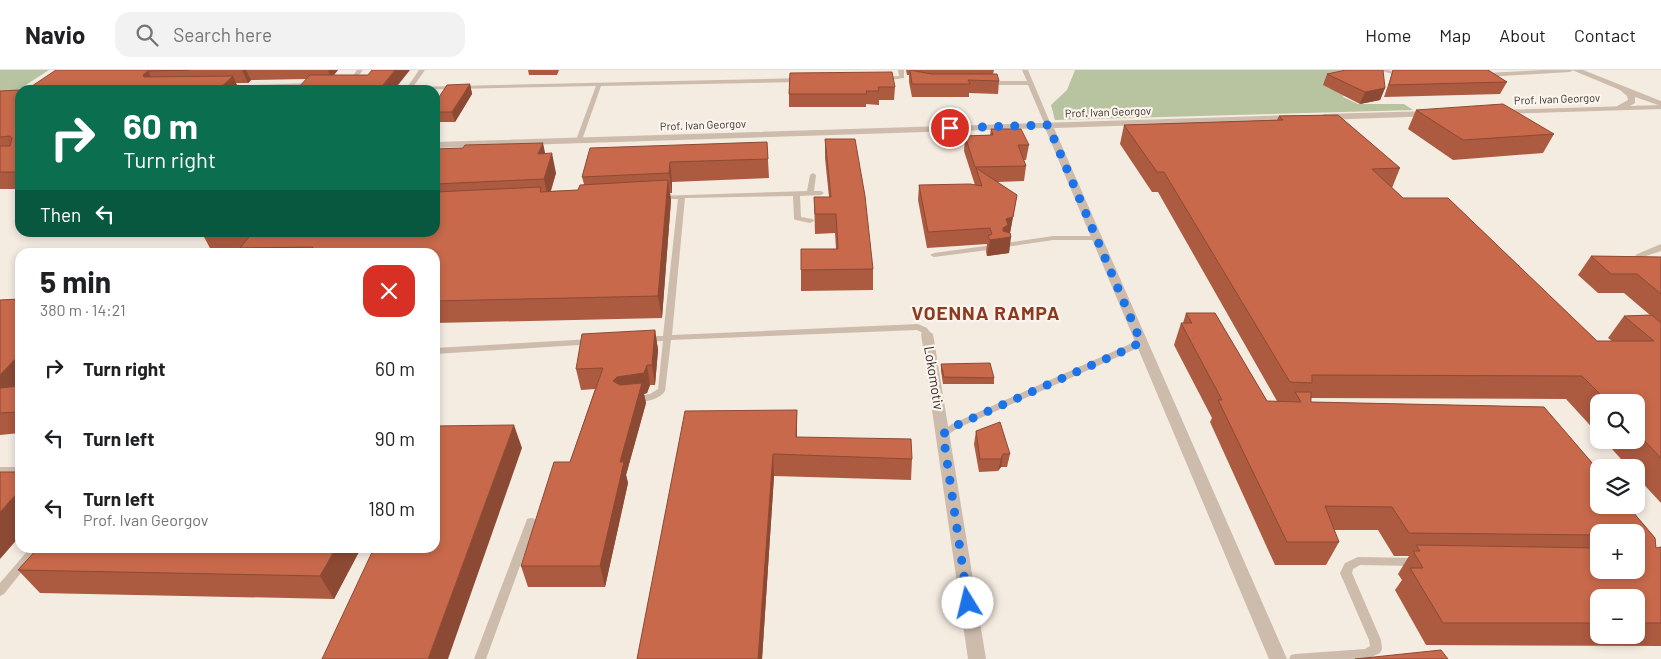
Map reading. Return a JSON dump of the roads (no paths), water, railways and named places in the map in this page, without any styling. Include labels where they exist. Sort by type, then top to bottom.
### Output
[{"type":"street","points":[[1576,70],[1661,105]]},
{"type":"street","points":[[1620,108],[1632,101],[1631,95],[1621,88]]},
{"type":"street","name":"Prof. Ivan Georgov","points":[[1492,112],[1661,105]]},
{"type":"street","points":[[1314,117],[1442,113]]},
{"type":"street","name":"Prof. Ivan Georgov","points":[[440,145],[1304,117]]},
{"type":"street","points":[[1048,125],[1278,659]]},
{"type":"street","points":[[1640,255],[1661,247]]},
{"type":"street","name":"Lokomotiv","points":[[927,334],[977,659]]},
{"type":"lane","points":[[341,84],[353,78],[360,70]]},
{"type":"lane","points":[[412,85],[422,70]]},
{"type":"lane","points":[[788,70],[788,80]]},
{"type":"lane","points":[[901,70],[902,77]]},
{"type":"lane","points":[[1025,70],[1048,125]]},
{"type":"lane","points":[[1382,70],[1407,76]]},
{"type":"lane","points":[[1485,70],[1495,74]]},
{"type":"lane","points":[[1476,75],[1570,70]]},
{"type":"lane","points":[[878,80],[902,77],[912,79]]},
{"type":"lane","points":[[440,88],[808,80]]},
{"type":"lane","points":[[985,83],[1031,83]]},
{"type":"lane","points":[[579,140],[599,85]]},
{"type":"lane","points":[[810,193],[813,175]]},
{"type":"lane","points":[[652,198],[822,193]]},
{"type":"lane","points":[[796,194],[798,220],[810,221]]},
{"type":"lane","points":[[624,401],[653,397],[660,394],[662,389],[682,196]]},
{"type":"lane","points":[[1006,245],[1053,238],[1096,238]]},
{"type":"lane","points":[[934,255],[985,248]]},
{"type":"lane","points":[[639,339],[918,327],[927,334]]},
{"type":"lane","points":[[440,351],[600,341]]},
{"type":"lane","points":[[943,434],[955,426],[1141,342]]},
{"type":"lane","points":[[0,471],[15,471]]},
{"type":"lane","points":[[480,659],[531,522]]},
{"type":"lane","points":[[0,591],[32,553]]},
{"type":"lane","points":[[1295,659],[1366,654],[1376,649],[1346,574],[1349,566],[1358,561],[1426,562]]},
{"type":"district","name":"VOENNA RAMPA","points":[[986,313]]}]
